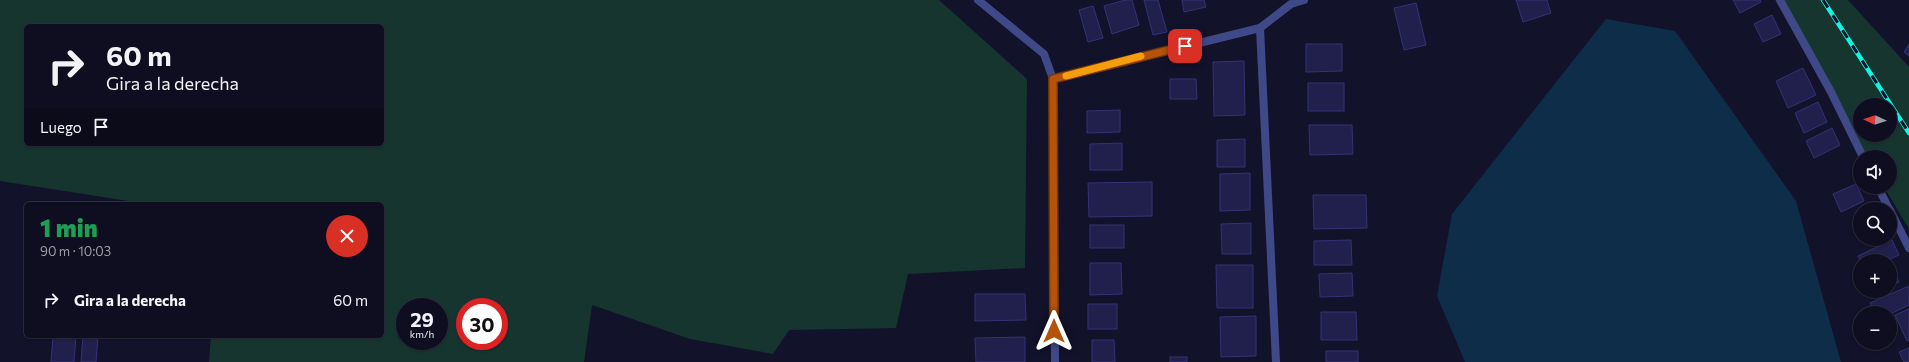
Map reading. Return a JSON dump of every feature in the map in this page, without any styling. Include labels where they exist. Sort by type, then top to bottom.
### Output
[{"type":"street","points":[[978,0],[1044,54],[1053,79],[1055,362]]},
{"type":"street","points":[[1053,79],[1260,28],[1291,4],[1304,0]]},
{"type":"street","points":[[1780,0],[1831,92],[1860,150]]},
{"type":"street","points":[[1260,28],[1276,362]]},
{"type":"street","points":[[1897,224],[1909,248]]},
{"type":"green space","points":[[0,0],[939,0],[1027,79],[1025,268],[908,274],[896,328],[789,330],[773,354],[690,339],[592,305],[584,362],[209,362],[211,338],[384,338],[384,202],[135,202],[0,181]]},
{"type":"green space","points":[[1775,0],[1848,0],[1909,67],[1909,229],[1897,209],[1897,202],[1893,202],[1888,194],[1897,194],[1897,150],[1863,150],[1858,142],[1897,142],[1897,98],[1853,98],[1853,133]]},
{"type":"water","points":[[1606,19],[1675,31],[1796,201],[1841,362],[1465,362],[1437,296],[1452,214]]},
{"type":"building","points":[[1125,0],[1132,0],[1139,25],[1112,34],[1104,6]]},
{"type":"building","points":[[1144,0],[1158,0],[1167,32],[1153,35]]},
{"type":"building","points":[[1182,0],[1204,0],[1206,7],[1184,12]]},
{"type":"building","points":[[1516,0],[1547,0],[1551,13],[1523,22]]},
{"type":"building","points":[[1733,0],[1760,0],[1761,2],[1740,13]]},
{"type":"building","points":[[1416,3],[1426,45],[1404,50],[1394,8]]},
{"type":"building","points":[[1093,6],[1103,38],[1088,42],[1079,10]]},
{"type":"building","points":[[1772,15],[1781,34],[1763,42],[1754,24]]},
{"type":"building","points":[[1306,44],[1342,44],[1342,71],[1306,72]]},
{"type":"building","points":[[1909,44],[1909,56],[1904,52]]},
{"type":"building","points":[[1244,61],[1245,115],[1214,116],[1213,62]]},
{"type":"building","points":[[1803,68],[1816,95],[1788,108],[1776,81]]},
{"type":"building","points":[[1170,79],[1196,79],[1197,99],[1170,99]]},
{"type":"building","points":[[1308,83],[1344,83],[1344,111],[1308,111]]},
{"type":"building","points":[[1818,102],[1827,122],[1804,133],[1795,113]]},
{"type":"building","points":[[1120,110],[1120,132],[1087,133],[1087,111]]},
{"type":"building","points":[[1309,125],[1352,125],[1353,154],[1310,155]]},
{"type":"building","points":[[1832,128],[1840,145],[1814,158],[1806,141]]},
{"type":"building","points":[[1245,139],[1245,167],[1217,167],[1217,140]]},
{"type":"building","points":[[1122,143],[1122,170],[1090,170],[1090,144]]},
{"type":"building","points":[[1250,173],[1250,210],[1220,211],[1220,174]]},
{"type":"building","points":[[1152,182],[1152,216],[1089,217],[1088,183]]},
{"type":"building","points":[[1853,185],[1853,194],[1861,194],[1864,201],[1853,202],[1853,206],[1841,212],[1833,194]]},
{"type":"building","points":[[1313,195],[1366,195],[1367,228],[1314,229]]},
{"type":"building","points":[[1251,223],[1251,254],[1222,254],[1221,224]]},
{"type":"building","points":[[1090,225],[1124,225],[1124,248],[1090,248]]},
{"type":"building","points":[[1351,240],[1352,265],[1314,265],[1314,241]]},
{"type":"building","points":[[1879,246],[1895,246],[1899,255],[1897,256],[1897,254],[1862,254]]},
{"type":"building","points":[[1090,263],[1121,263],[1122,294],[1090,295]]},
{"type":"building","points":[[1216,265],[1253,265],[1253,308],[1217,308]]},
{"type":"building","points":[[1352,273],[1353,296],[1320,297],[1319,274]]},
{"type":"building","points":[[1909,286],[1909,305],[1897,311],[1897,306],[1872,306],[1870,303],[1881,298],[1897,298],[1897,291]]},
{"type":"building","points":[[975,294],[1025,294],[1026,320],[975,321]]},
{"type":"building","points":[[1088,304],[1117,304],[1117,329],[1088,329]]},
{"type":"building","points":[[1909,309],[1909,340],[1907,341],[1897,319],[1897,314]]},
{"type":"building","points":[[1321,312],[1356,312],[1357,340],[1321,340]]},
{"type":"building","points":[[1256,316],[1256,356],[1221,357],[1220,317]]},
{"type":"building","points":[[1025,337],[1025,362],[976,362],[975,338]]},
{"type":"building","points":[[53,338],[76,338],[74,362],[51,362]]},
{"type":"building","points":[[83,338],[98,338],[96,362],[81,362]]},
{"type":"building","points":[[1092,340],[1114,340],[1115,362],[1092,362]]},
{"type":"building","points":[[1909,348],[1909,362],[1904,362],[1899,352]]},
{"type":"building","points":[[1326,351],[1358,351],[1358,362],[1326,362]]},
{"type":"building","points":[[1170,357],[1187,357],[1187,362],[1170,362]]},
{"type":"railway","points":[[1823,0],[1909,133]]},
{"type":"slow traffic","points":[[1066,76],[1141,56]]},
{"type":"route","points":[[1054,331],[1053,79],[1124,60],[1185,46]]}]
